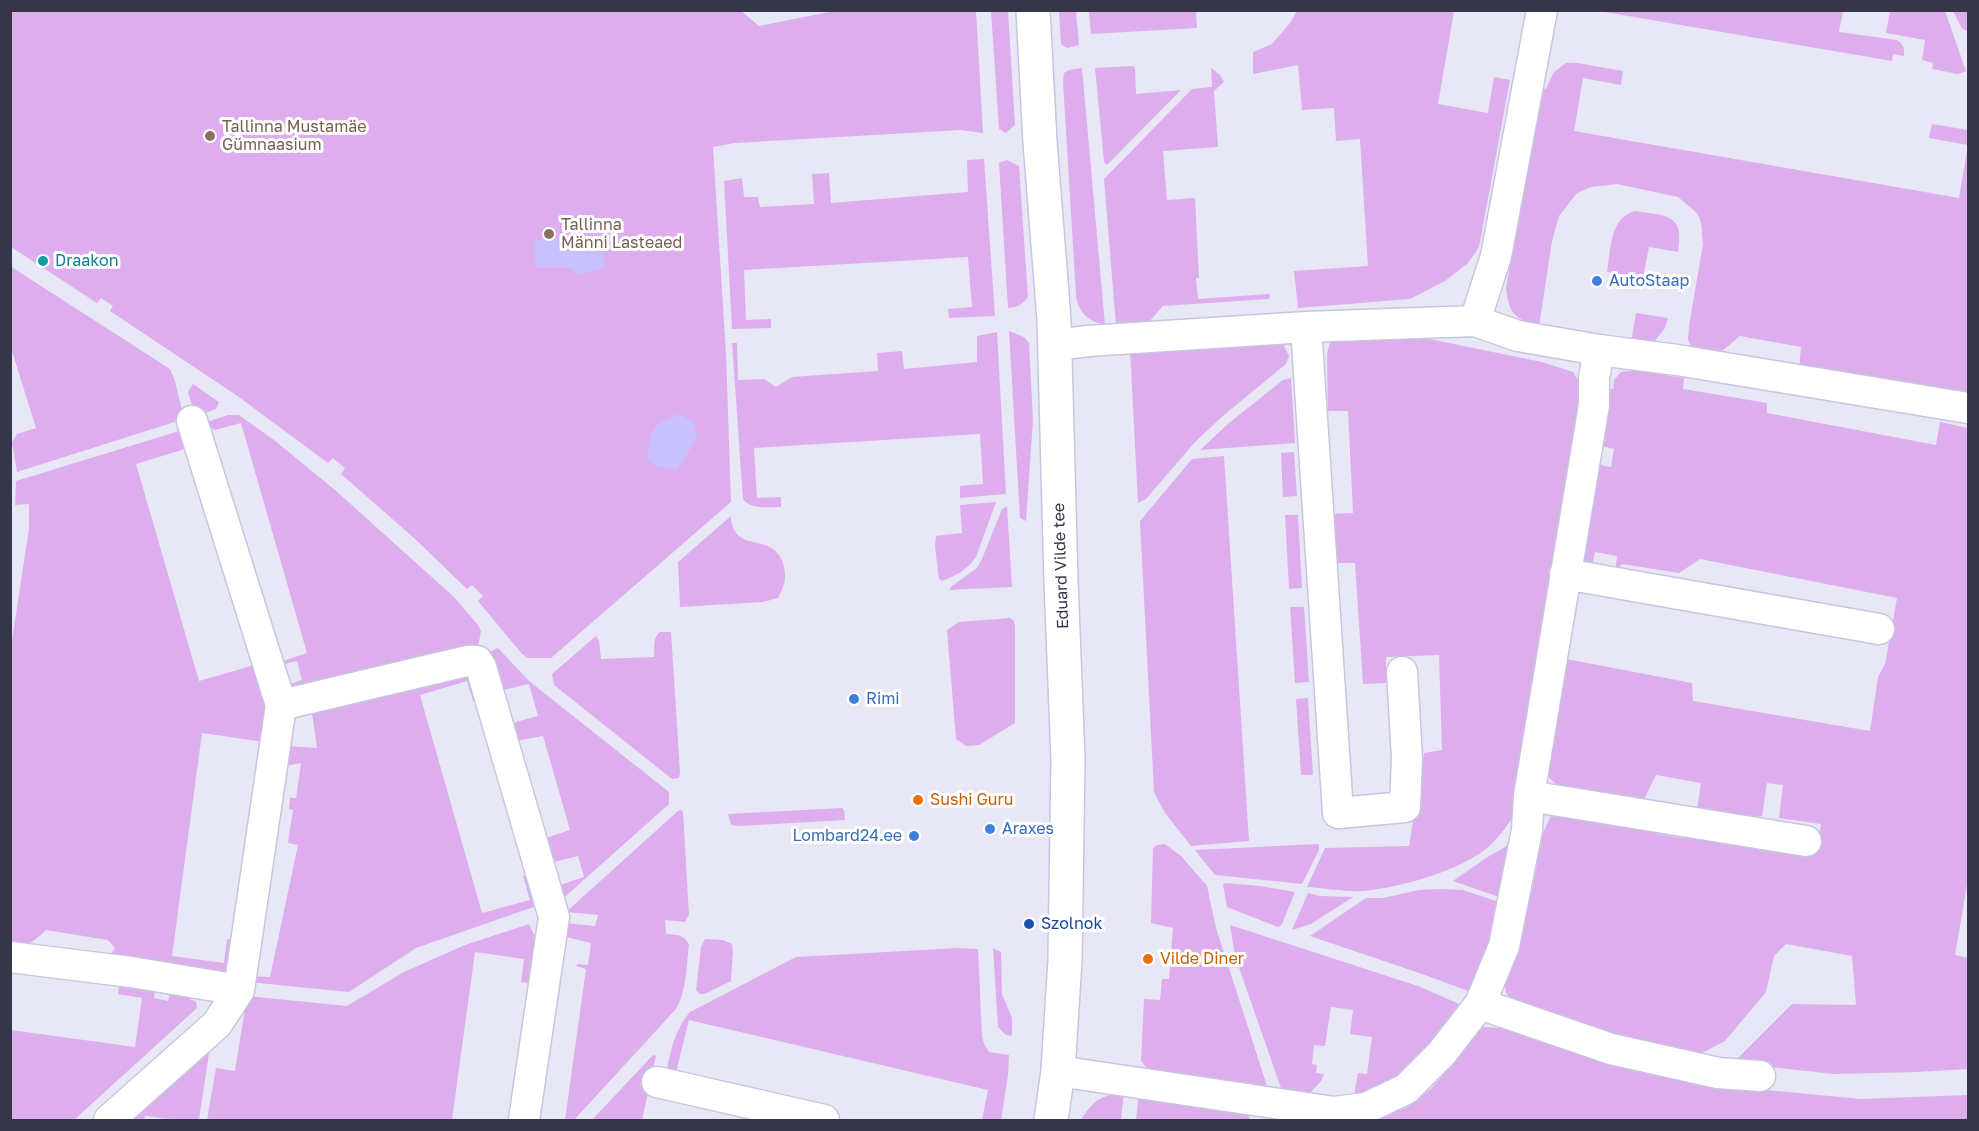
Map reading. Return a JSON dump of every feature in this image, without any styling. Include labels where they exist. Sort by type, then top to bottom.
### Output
[{"type":"street","name":"Eduard Vilde tee","points":[[1033,10],[1054,345],[1069,770],[1065,960],[1058,1071],[1051,1120]]},
{"type":"street","points":[[1475,321],[1496,256],[1542,10]]},
{"type":"street","points":[[1054,345],[1306,327],[1475,321],[1518,336],[1968,408]]},
{"type":"street","points":[[1306,327],[1338,813],[1405,807],[1407,758],[1402,672]]},
{"type":"street","points":[[1058,1071],[1333,1116],[1366,1108],[1406,1089],[1441,1054],[1480,1004],[1504,946],[1527,830],[1529,796],[1594,405],[1594,378],[1599,350]]},
{"type":"street","points":[[109,1120],[216,1024],[239,990],[281,705],[192,421]]},
{"type":"street","points":[[1565,574],[1880,630]]},
{"type":"street","points":[[281,705],[467,661],[477,661],[481,667],[554,917],[524,1120]]},
{"type":"street","points":[[1529,796],[1806,841]]},
{"type":"street","points":[[10,957],[131,972],[239,990]]},
{"type":"street","points":[[1480,1004],[1611,1049],[1718,1073],[1760,1076]]},
{"type":"street","points":[[657,1082],[824,1120]]},
{"type":"shaded area","points":[[740,10],[759,26],[834,11],[976,11],[983,133],[960,130],[735,143],[713,147],[726,353],[731,502],[551,658],[528,658],[522,654],[478,601],[483,596],[472,585],[467,589],[414,538],[341,474],[345,468],[333,458],[328,463],[236,395],[110,311],[113,306],[101,298],[97,303],[11,247],[10,11]]},
{"type":"shaded area","points":[[991,11],[1008,11],[1015,125],[1006,133],[999,129]]},
{"type":"shaded area","points":[[1059,11],[1076,11],[1079,45],[1067,48],[1061,44]]},
{"type":"shaded area","points":[[1089,11],[1196,11],[1197,28],[1091,34]]},
{"type":"shaded area","points":[[1297,11],[1454,11],[1438,104],[1488,113],[1494,77],[1510,80],[1479,247],[1468,263],[1445,281],[1410,299],[1298,308],[1294,271],[1368,266],[1360,139],[1336,141],[1334,108],[1302,110],[1298,65],[1253,74],[1253,52],[1272,44]]},
{"type":"shaded area","points":[[1599,11],[1843,11],[1839,32],[1897,40],[1903,47],[1904,56],[1893,54],[1892,61]]},
{"type":"shaded area","points":[[1890,11],[1945,11],[1966,71],[1958,74],[1932,69],[1933,63],[1922,60],[1925,40],[1886,33]]},
{"type":"shaded area","points":[[1953,11],[1968,11],[1968,31],[1962,29]]},
{"type":"shaded area","points":[[1566,63],[1623,71],[1621,85],[1583,78],[1574,131],[1959,198],[1968,145],[1968,396],[1799,371],[1801,347],[1740,336],[1715,357],[1692,349],[1688,339],[1689,326],[1703,244],[1701,222],[1697,213],[1678,197],[1617,184],[1591,187],[1577,193],[1559,216],[1552,241],[1539,326],[1524,321],[1514,314],[1509,304],[1506,288],[1541,88],[1546,89],[1553,73]]},
{"type":"shaded area","points":[[1133,66],[1136,94],[1181,90],[1107,165],[1104,162],[1095,68]]},
{"type":"shaded area","points":[[1082,68],[1105,325],[1094,321],[1082,312],[1076,296],[1063,82],[1064,73]]},
{"type":"shaded area","points":[[1211,68],[1220,75],[1224,82],[1214,91],[1218,147],[1163,151],[1167,200],[1195,198],[1198,299],[1269,294],[1269,299],[1163,306],[1148,323],[1116,326],[1104,179],[1192,89],[1212,87]]},
{"type":"shaded area","points":[[1932,124],[1968,130],[1968,145],[1929,138]]},
{"type":"shaded area","points":[[984,159],[995,316],[949,318],[948,309],[972,307],[968,257],[744,270],[746,320],[771,319],[771,328],[732,329],[724,181],[742,178],[744,197],[758,197],[760,207],[814,204],[812,174],[829,173],[831,203],[968,192],[967,160]]},
{"type":"shaded area","points":[[1007,160],[1019,166],[1028,297],[1020,305],[1008,308],[999,163]]},
{"type":"shaded area","points":[[1635,211],[1671,219],[1679,230],[1678,252],[1649,247],[1643,278],[1607,272],[1616,228],[1620,220]]},
{"type":"shaded area","points":[[10,266],[170,369],[184,419],[17,472],[12,442],[17,434],[36,428],[11,348]]},
{"type":"shaded area","points":[[1636,313],[1668,318],[1665,328],[1654,342],[1631,343]]},
{"type":"shaded area","points":[[1009,331],[1024,337],[1029,343],[1033,420],[1026,521],[1020,518]]},
{"type":"shaded area","points":[[997,332],[1006,494],[960,498],[960,486],[983,484],[980,434],[754,448],[757,498],[781,497],[781,507],[755,506],[746,503],[743,499],[732,343],[737,343],[738,380],[764,379],[776,387],[792,377],[878,371],[877,353],[902,351],[904,369],[977,362],[977,336]]},
{"type":"shaded area","points":[[1400,333],[1542,362],[1573,372],[1586,393],[1515,814],[1486,849],[1459,865],[1427,878],[1363,891],[1307,887],[1325,848],[1409,846],[1424,753],[1442,750],[1439,655],[1386,657],[1386,683],[1363,684],[1355,563],[1334,563],[1333,514],[1353,513],[1348,411],[1328,411],[1327,354],[1330,342],[1341,337]]},
{"type":"shaded area","points":[[1288,342],[1284,346],[1289,356],[1286,364],[1195,442],[1146,499],[1138,503],[1130,349]]},
{"type":"shaded area","points":[[1634,370],[1684,378],[1683,389],[1767,403],[1767,413],[1936,445],[1940,422],[1968,428],[1968,879],[1955,955],[1968,958],[1968,1069],[1834,1074],[1733,1063],[1792,1004],[1856,1005],[1852,956],[1786,944],[1774,956],[1766,992],[1725,1041],[1702,1053],[1680,1056],[1514,1004],[1506,993],[1504,979],[1532,891],[1543,833],[1552,813],[1639,822],[1658,834],[1683,838],[1696,830],[1816,851],[1821,824],[1779,818],[1783,785],[1767,783],[1762,816],[1729,823],[1696,817],[1701,783],[1656,775],[1642,803],[1561,789],[1540,769],[1561,658],[1692,683],[1693,701],[1870,731],[1878,677],[1885,664],[1897,598],[1700,559],[1679,573],[1622,564],[1615,573],[1617,556],[1595,552],[1592,569],[1580,560],[1594,464],[1611,467],[1614,449],[1597,445],[1607,388],[1613,389],[1614,380],[1621,372]]},
{"type":"shaded area","points":[[1291,378],[1295,443],[1200,450],[1229,423],[1283,380]]},
{"type":"shaded area","points":[[193,384],[219,402],[216,409],[200,415],[194,413],[188,392]]},
{"type":"shaded area","points":[[228,415],[239,415],[274,440],[335,490],[455,598],[481,631],[478,647],[414,664],[402,661],[357,670],[346,683],[291,693],[290,684],[302,680],[297,661],[284,664],[283,661],[307,653],[241,423],[215,430],[204,423]]},
{"type":"shaded area","points":[[189,428],[201,470],[192,474],[185,449],[136,464],[199,681],[258,664],[266,698],[264,742],[202,733],[172,956],[224,963],[227,939],[239,941],[228,976],[110,955],[115,948],[108,940],[46,930],[26,946],[11,948],[11,647],[29,528],[29,504],[15,505],[16,481]]},
{"type":"shaded area","points":[[1294,452],[1297,496],[1283,497],[1281,453]]},
{"type":"shaded area","points":[[1224,456],[1249,841],[1191,846],[1165,813],[1154,792],[1140,521],[1192,459]]},
{"type":"shaded area","points":[[996,502],[976,557],[957,574],[942,581],[939,579],[936,536],[962,533],[960,505]]},
{"type":"shaded area","points":[[1007,506],[1012,587],[949,590],[977,568],[1002,509]]},
{"type":"shaded area","points":[[1285,515],[1298,515],[1302,588],[1289,589]]},
{"type":"shaded area","points":[[731,516],[733,529],[739,536],[768,547],[781,557],[785,579],[778,598],[763,602],[680,607],[678,562]]},
{"type":"shaded area","points":[[1290,607],[1304,607],[1309,682],[1295,683]]},
{"type":"shaded area","points":[[1010,618],[1014,621],[1015,626],[1015,723],[979,745],[966,746],[956,739],[947,630],[959,622]]},
{"type":"shaded area","points":[[660,632],[671,632],[680,772],[679,778],[672,779],[554,685],[552,674],[596,636],[599,640],[601,659],[654,657],[655,640]]},
{"type":"shaded area","points":[[498,648],[529,681],[669,792],[669,804],[559,902],[560,885],[584,877],[578,856],[554,862],[546,838],[570,830],[543,736],[516,741],[512,727],[516,722],[538,716],[529,684],[503,690],[498,685],[486,656]]},
{"type":"shaded area","points":[[468,670],[481,699],[473,701],[467,681],[420,695],[482,913],[530,900],[523,876],[531,875],[539,905],[416,948],[349,992],[249,982],[250,976],[270,977],[298,845],[288,843],[293,810],[289,809],[290,798],[296,798],[301,763],[281,767],[287,746],[317,748],[311,706]]},
{"type":"shaded area","points":[[1308,698],[1313,775],[1301,775],[1296,699]]},
{"type":"shaded area","points":[[842,808],[845,820],[739,826],[731,825],[728,814]]},
{"type":"shaded area","points":[[681,810],[683,812],[689,915],[685,922],[665,920],[666,934],[683,937],[689,945],[680,1002],[574,1120],[565,1120],[586,969],[576,966],[578,964],[588,965],[591,943],[562,936],[565,923],[595,926],[598,915],[566,912]]},
{"type":"shaded area","points":[[1512,843],[1505,899],[1453,881],[1486,858]]},
{"type":"shaded area","points":[[1165,844],[1181,856],[1207,886],[1216,928],[1268,1089],[1150,1072],[1141,1061],[1144,999],[1160,1000],[1162,979],[1169,979],[1173,928],[1151,923],[1153,848]]},
{"type":"shaded area","points":[[1319,844],[1319,850],[1302,884],[1215,875],[1195,850]]},
{"type":"shaded area","points":[[1225,883],[1295,892],[1282,924],[1278,927],[1227,907],[1223,885]]},
{"type":"shaded area","points":[[1419,890],[1463,890],[1505,904],[1474,993],[1310,936],[1366,898],[1383,898]]},
{"type":"shaded area","points":[[1308,893],[1320,896],[1353,897],[1311,924],[1292,930]]},
{"type":"shaded area","points":[[529,924],[535,936],[528,983],[521,982],[524,959],[475,952],[452,1120],[207,1120],[216,1068],[235,1071],[247,996],[347,1006],[404,972],[465,945]]},
{"type":"shaded area","points":[[1230,925],[1418,986],[1466,1007],[1414,1063],[1375,1095],[1354,1096],[1358,1073],[1367,1074],[1372,1037],[1350,1034],[1353,1010],[1331,1007],[1325,1046],[1314,1045],[1312,1064],[1317,1065],[1316,1073],[1324,1074],[1321,1081],[1309,1094],[1282,1091],[1235,956]]},
{"type":"shaded area","points":[[705,939],[723,940],[732,944],[731,981],[705,994],[700,994],[696,990],[701,947]]},
{"type":"shaded area","points":[[958,948],[978,949],[982,1037],[985,1046],[989,1052],[1009,1055],[1001,1120],[982,1120],[988,1090],[689,1020],[675,1076],[666,1074],[677,1034],[690,1012],[796,957]]},
{"type":"shaded area","points":[[993,948],[1001,952],[1002,994],[1012,1018],[1012,1036],[1006,1035],[998,1027]]},
{"type":"shaded area","points":[[119,985],[155,991],[154,998],[168,1001],[170,994],[185,996],[196,1002],[197,1008],[74,1120],[11,1120],[11,1030],[135,1047],[142,998],[118,994]]},
{"type":"shaded area","points":[[1483,1027],[1502,1028],[1745,1088],[1861,1099],[1968,1095],[1968,1120],[1370,1120],[1406,1108],[1431,1089]]},
{"type":"shaded area","points":[[209,1053],[199,1120],[145,1116],[144,1120],[125,1120],[201,1054]]},
{"type":"shaded area","points":[[653,1055],[656,1056],[642,1120],[592,1120]]},
{"type":"shaded area","points":[[1124,1091],[1121,1120],[1081,1120],[1098,1100]]},
{"type":"shaded area","points":[[1139,1091],[1248,1112],[1250,1120],[1136,1120]]},
{"type":"sand","points":[[574,236],[602,241],[605,267],[579,275],[571,268],[535,268],[534,241]]},
{"type":"sand","points":[[679,414],[694,422],[697,438],[677,470],[659,467],[647,460],[651,435],[662,422]]},
{"type":"place","name":"Tallinna Mustamäe Gümnaasium","points":[[210,136]]},
{"type":"place","name":"Tallinna Männi Lasteaed","points":[[549,234]]},
{"type":"place","name":"Draakon","points":[[43,261]]},
{"type":"place","name":"AutoStaap","points":[[1597,281]]},
{"type":"place","name":"Rimi","points":[[854,699]]},
{"type":"place","name":"Sushi Guru","points":[[918,800]]},
{"type":"place","name":"Araxes","points":[[990,829]]},
{"type":"place","name":"Lombard24.ee","points":[[914,836]]},
{"type":"place","name":"Szolnok","points":[[1029,924]]},
{"type":"place","name":"Vilde Diner","points":[[1148,959]]}]
